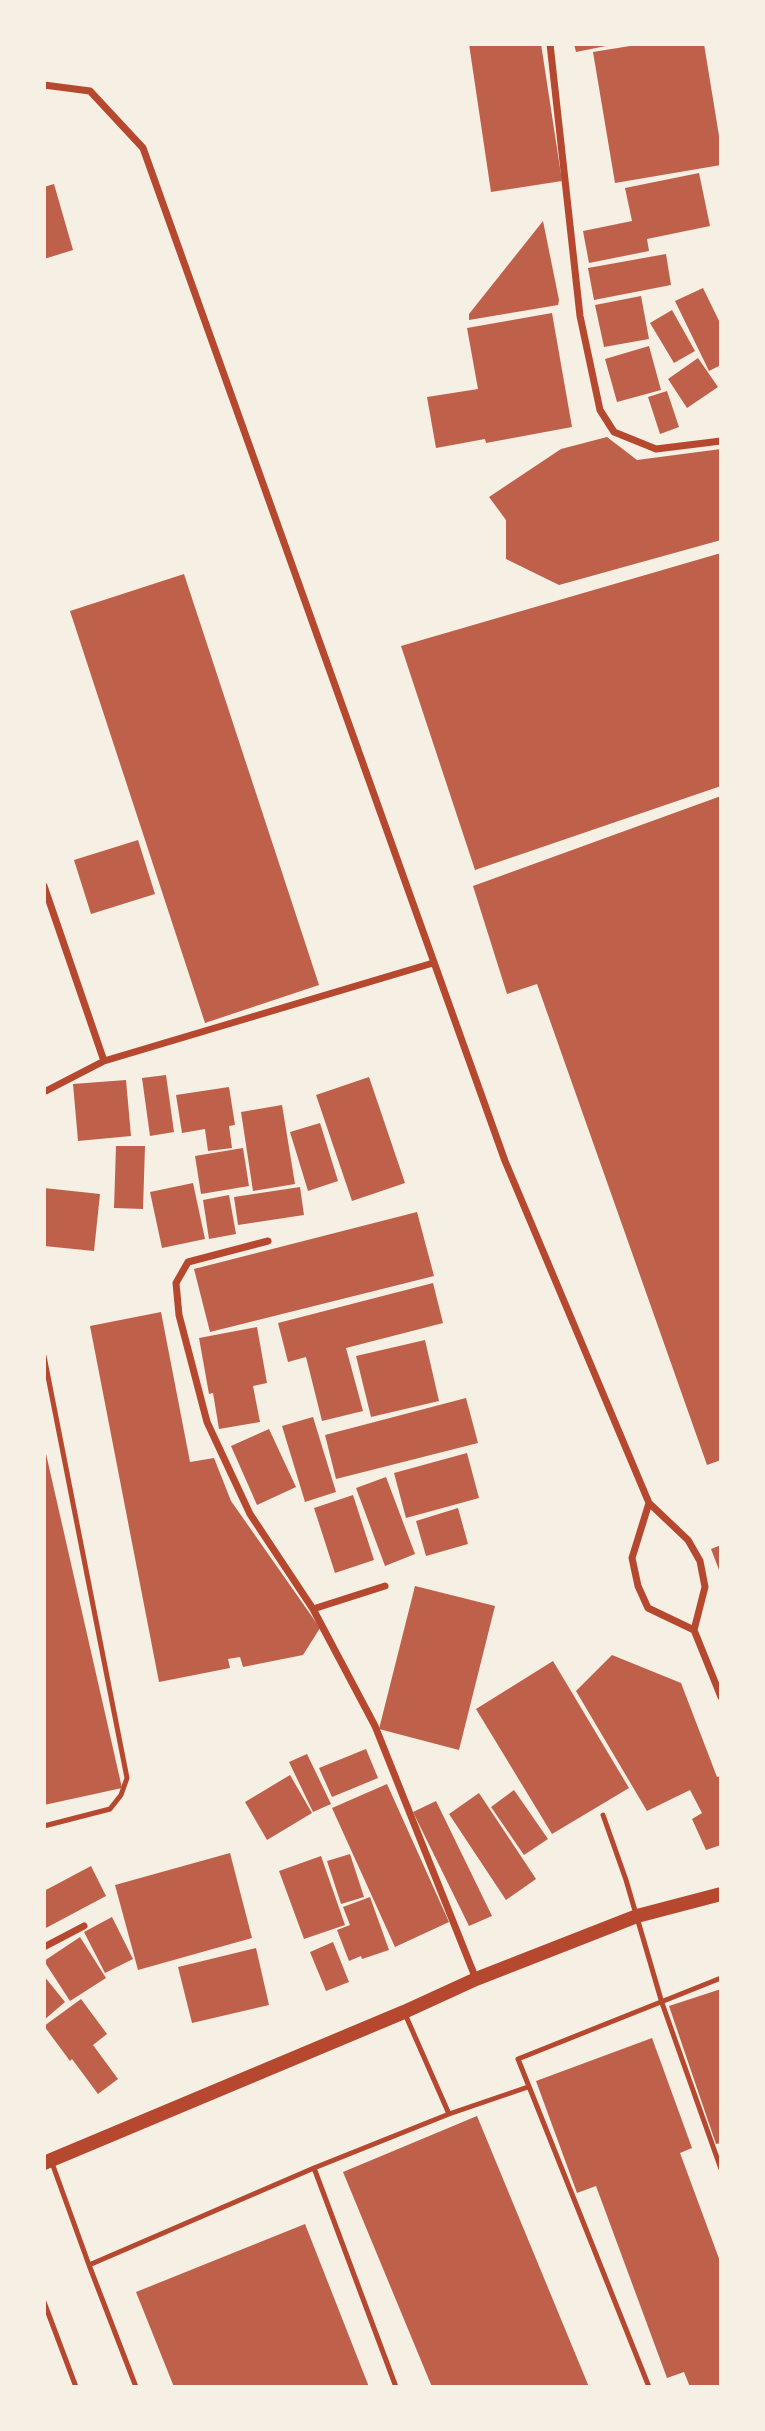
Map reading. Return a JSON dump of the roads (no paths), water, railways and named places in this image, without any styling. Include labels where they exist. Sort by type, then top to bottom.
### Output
[{"type":"main road","points":[[47,2161],[404,2012],[476,1979],[637,1916],[721,1894]]},
{"type":"street","points":[[550,44],[580,316],[600,410],[614,432],[656,449],[721,441]]},
{"type":"street","points":[[44,85],[90,91],[143,148],[505,1161],[649,1503],[688,1539],[700,1561],[705,1587],[694,1630],[721,1697]]},
{"type":"street","points":[[44,886],[104,1061]]},
{"type":"street","points":[[44,1092],[104,1061],[433,963]]},
{"type":"street","points":[[268,1241],[188,1262],[176,1283],[179,1315],[207,1422],[250,1514],[313,1609],[375,1726],[476,1979]]},
{"type":"street","points":[[649,1503],[632,1558],[638,1586],[648,1608],[694,1630]]},
{"type":"street","points":[[313,1609],[385,1586]]},
{"type":"street","points":[[44,1947],[84,1926]]},
{"type":"lane","points":[[44,1356],[127,1778],[121,1796],[110,1808],[44,1826]]},
{"type":"lane","points":[[603,1815],[637,1916],[662,2003],[721,2169]]},
{"type":"lane","points":[[649,2387],[518,2059],[721,1978]]},
{"type":"lane","points":[[404,2012],[449,2114]]},
{"type":"lane","points":[[89,2265],[314,2168],[449,2114],[528,2087]]},
{"type":"lane","points":[[47,2161],[136,2387]]},
{"type":"lane","points":[[314,2168],[396,2387]]},
{"type":"lane","points":[[44,2302],[76,2387]]}]
